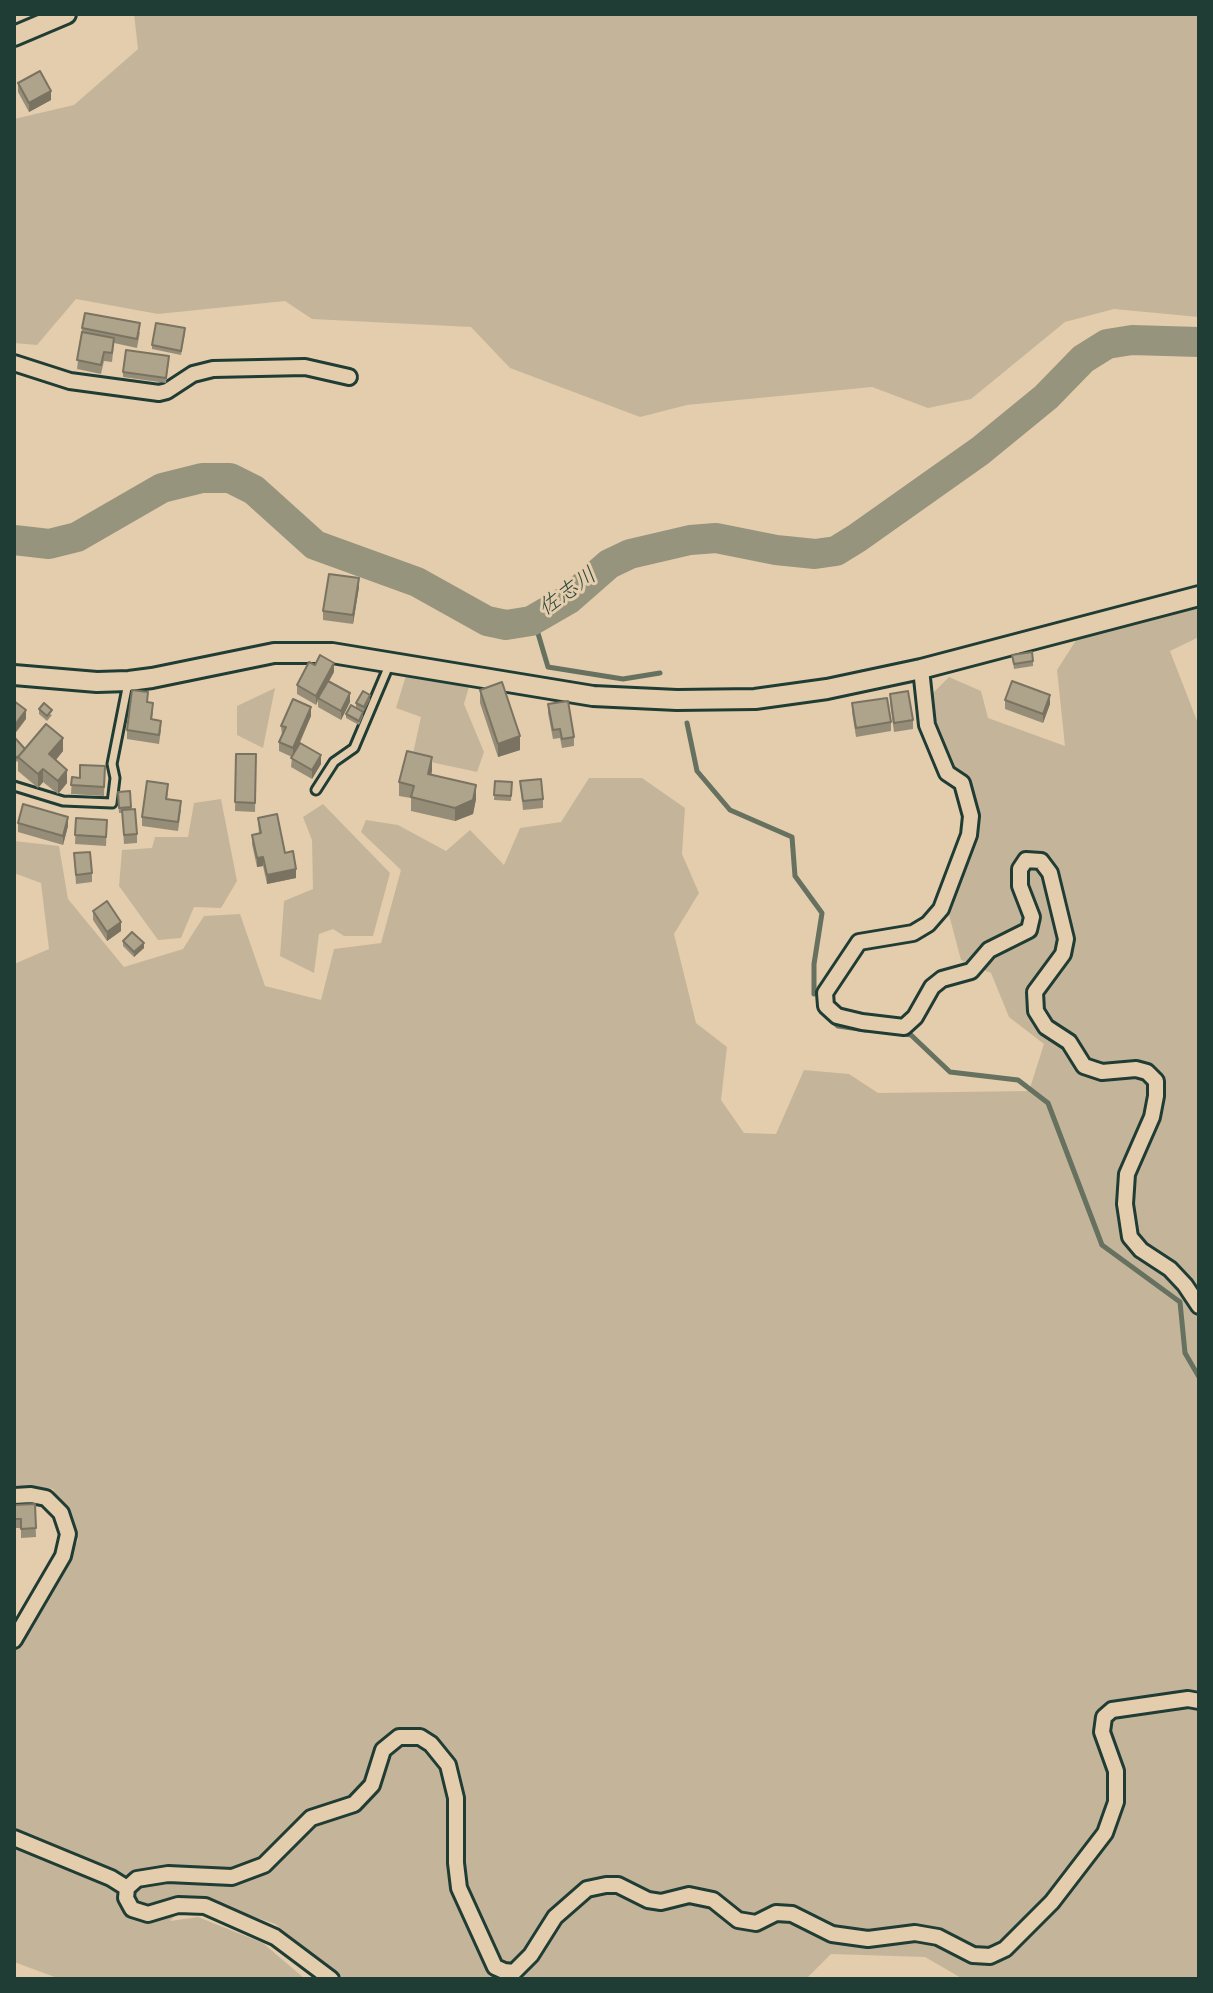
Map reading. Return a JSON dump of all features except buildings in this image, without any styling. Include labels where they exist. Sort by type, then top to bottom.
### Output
[{"type":"street","points":[[14,36],[66,14]]},
{"type":"street","points":[[14,363],[70,381],[159,393],[193,374],[213,369],[305,367],[349,377]]},
{"type":"street","points":[[14,675],[97,682],[129,681],[274,653],[332,653],[593,696],[677,700],[755,699],[827,689],[921,669],[1199,596]]},
{"type":"street","points":[[921,669],[927,725],[947,773],[962,783],[971,816],[969,835],[941,909],[928,924],[913,933],[859,942],[825,993],[826,1006],[837,1016],[904,1027],[915,1017],[932,987],[942,979],[971,971],[989,950],[1029,930],[1032,917],[1020,886],[1020,869],[1026,860],[1041,861],[1050,873],[1066,939],[1063,954],[1035,992],[1036,1011],[1046,1027],[1069,1042],[1084,1066],[1102,1072],[1136,1069],[1147,1072],[1156,1081],[1152,1117],[1127,1174],[1125,1204],[1130,1237],[1141,1250],[1170,1269],[1199,1306]]},
{"type":"street","points":[[14,1496],[46,1498],[61,1513],[68,1534],[63,1556],[14,1640]]},
{"type":"street","points":[[331,1979],[275,1937],[205,1906],[178,1905],[148,1914],[132,1909],[126,1898],[127,1888],[137,1879],[168,1874],[232,1877],[264,1865],[311,1818],[354,1804],[372,1785],[383,1750],[399,1737],[420,1737],[431,1744],[448,1765],[456,1798],[459,1888],[495,1967],[504,1971],[514,1972],[531,1955],[555,1917],[587,1889],[606,1885],[618,1885],[648,1900],[661,1902],[689,1895],[713,1900],[738,1920],[756,1923],[776,1913],[792,1914],[832,1934],[868,1939],[915,1933],[938,1937],[973,1955],[990,1956],[1005,1949],[1052,1902],[1105,1833],[1116,1802],[1116,1771],[1102,1732],[1104,1717],[1112,1710],[1188,1699],[1199,1701]]},
{"type":"street","points":[[14,1838],[111,1878],[127,1888]]},
{"type":"lane","points":[[316,790],[334,762],[354,748],[391,661]]},
{"type":"lane","points":[[14,786],[63,801],[112,803],[115,778],[112,764],[129,681]]},
{"type":"shaded area","points":[[134,14],[1199,14],[1199,317],[1114,309],[1065,322],[971,399],[928,408],[872,387],[687,405],[640,417],[510,368],[471,327],[312,319],[285,301],[158,314],[76,299],[37,345],[14,343],[14,119],[74,105],[138,49]]},
{"type":"shaded area","points":[[1199,607],[1199,637],[1170,651],[1199,726],[1199,1979],[963,1979],[925,1957],[831,1954],[806,1979],[344,1979],[275,1924],[194,1896],[170,1921],[198,1917],[263,1943],[305,1979],[60,1979],[14,1962],[14,1631],[42,1609],[78,1540],[53,1489],[14,1485],[14,964],[49,949],[41,883],[14,873],[14,841],[59,846],[68,899],[124,967],[183,949],[204,916],[240,914],[265,986],[321,1000],[334,949],[381,943],[401,870],[361,832],[366,820],[398,825],[446,851],[470,830],[504,865],[520,828],[561,822],[589,778],[642,778],[685,808],[682,854],[699,893],[674,934],[696,1023],[727,1047],[721,1100],[744,1133],[776,1134],[804,1070],[849,1074],[878,1093],[1029,1091],[1044,1044],[1009,1017],[991,973],[961,960],[948,911],[979,831],[969,780],[950,767],[929,697],[949,677],[981,691],[988,718],[1065,746],[1057,670],[1080,634]]},
{"type":"shaded area","points":[[407,672],[470,683],[464,704],[484,752],[477,772],[412,758],[421,717],[396,708]]},
{"type":"shaded area","points":[[275,688],[263,748],[237,735],[237,706]]},
{"type":"shaded area","points":[[221,799],[237,881],[221,908],[194,907],[181,938],[158,940],[119,886],[122,850],[152,848],[155,837],[188,837],[194,803]]},
{"type":"shaded area","points":[[323,804],[390,873],[373,936],[344,936],[333,929],[319,934],[314,973],[280,956],[284,901],[313,889],[312,840],[303,817]]},
{"type":"waterway","name":"佐志川","points":[[14,540],[49,544],[77,537],[162,488],[202,478],[230,478],[254,490],[315,545],[417,582],[487,621],[506,625],[531,621],[569,599],[609,564],[630,554],[690,540],[716,538],[815,554],[836,551],[980,451],[1046,397],[1083,359],[1107,344],[1132,340],[1199,342]]},
{"type":"waterway","points":[[531,621],[537,630],[548,667],[623,679],[660,673]]},
{"type":"waterway","points":[[687,723],[697,771],[730,810],[792,837],[795,876],[822,913],[814,964],[814,994]]},
{"type":"waterway","points":[[831,1020],[838,1026],[866,1030]]},
{"type":"waterway","points":[[900,1033],[911,1035],[950,1072],[1018,1080],[1048,1103],[1102,1245],[1180,1302],[1185,1353],[1199,1377]]}]
